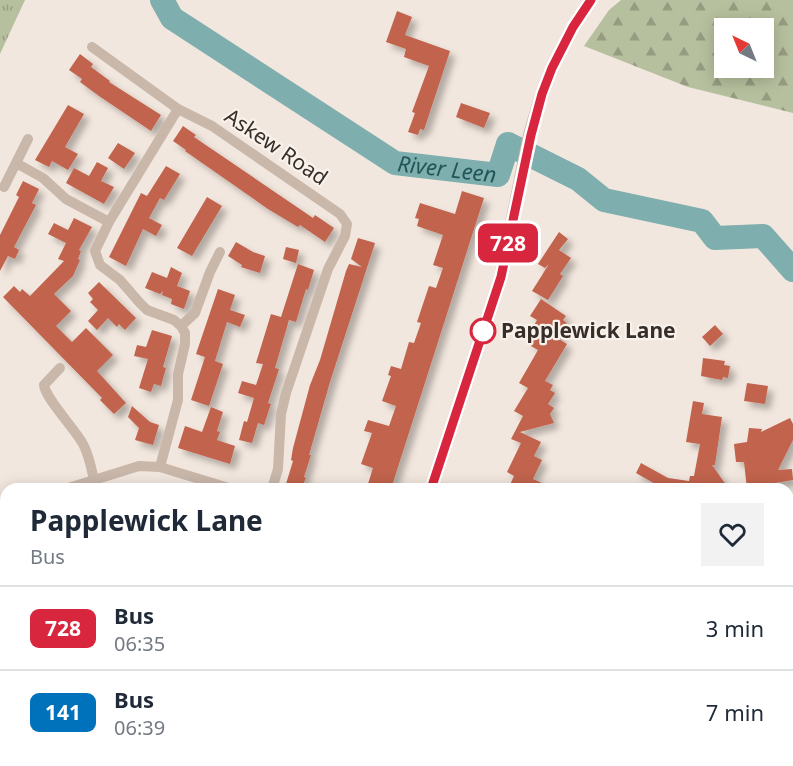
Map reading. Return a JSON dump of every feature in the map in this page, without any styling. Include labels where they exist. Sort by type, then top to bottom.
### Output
[{"type":"street","points":[[433,483],[501,277],[528,146],[542,94],[552,68],[573,27],[591,0]]},
{"type":"street","name":"Askew Road","points":[[92,47],[178,110],[212,126],[340,214],[347,224],[345,236],[328,269],[286,393],[281,414],[278,469],[274,483]]},
{"type":"street","points":[[160,467],[178,400],[178,374],[185,344],[185,333],[174,320],[147,310],[120,280],[100,265],[95,251],[109,222],[178,110]]},
{"type":"street","points":[[4,188],[28,140]]},
{"type":"street","points":[[16,164],[43,178],[66,199],[109,222]]},
{"type":"street","points":[[181,326],[195,313],[220,252]]},
{"type":"street","points":[[60,368],[44,385],[45,391],[83,444],[90,460],[94,480]]},
{"type":"street","points":[[84,483],[139,466],[160,467],[200,483]]},
{"type":"green space","points":[[0,0],[25,0],[0,54]]},
{"type":"green space","points":[[621,0],[793,0],[793,113],[688,87],[584,46],[609,10]]},
{"type":"building","points":[[397,11],[412,17],[405,35],[450,51],[424,130],[420,129],[418,135],[408,132],[415,113],[412,112],[429,66],[404,57],[406,49],[386,42]]},
{"type":"building","points":[[80,54],[93,64],[91,67],[109,82],[161,115],[151,131],[80,82],[82,79],[69,70]]},
{"type":"building","points":[[461,103],[490,113],[484,128],[456,117]]},
{"type":"building","points":[[68,105],[84,114],[65,147],[78,154],[68,170],[52,161],[49,167],[35,160]]},
{"type":"building","points":[[183,126],[196,135],[194,137],[313,218],[315,215],[334,228],[325,242],[300,225],[298,227],[268,209],[185,151],[173,141]]},
{"type":"building","points":[[118,143],[135,153],[124,169],[108,158]]},
{"type":"building","points":[[97,162],[108,168],[101,181],[114,187],[104,204],[66,183],[74,168],[89,176]]},
{"type":"building","points":[[166,166],[180,174],[164,200],[160,198],[149,218],[162,225],[156,236],[143,229],[126,266],[109,257],[141,193],[147,196]]},
{"type":"building","points":[[23,181],[39,189],[32,203],[36,205],[14,247],[19,250],[15,259],[8,256],[0,271],[0,235],[19,197],[16,195]]},
{"type":"building","points":[[462,191],[484,198],[393,483],[368,483],[373,468],[361,464],[372,433],[364,431],[368,420],[389,426],[396,406],[382,401],[391,376],[388,375],[391,366],[401,369],[409,342],[414,343],[421,323],[417,322],[429,286],[436,288],[443,268],[433,265],[443,235],[417,226],[419,219],[415,218],[420,203],[455,214]]},
{"type":"building","points":[[207,197],[222,206],[192,256],[177,248]]},
{"type":"building","points":[[74,218],[92,227],[79,250],[81,251],[78,259],[80,260],[73,276],[54,294],[71,311],[56,326],[72,342],[86,328],[113,355],[97,371],[126,403],[114,414],[100,400],[102,398],[3,297],[14,286],[20,292],[22,289],[30,296],[64,261],[58,259],[66,243],[48,234],[54,223],[68,230]]},
{"type":"building","points":[[559,232],[568,239],[559,250],[571,258],[560,274],[563,276],[548,300],[532,291],[549,264],[545,268],[538,264]]},
{"type":"building","points":[[358,238],[375,243],[330,382],[309,455],[311,455],[304,477],[306,478],[304,483],[286,483],[310,385],[320,360],[346,271],[349,264],[362,267],[351,259]]},
{"type":"building","points":[[236,242],[265,256],[260,273],[241,267],[242,265],[228,256]]},
{"type":"building","points":[[286,247],[299,250],[296,263],[283,259]]},
{"type":"building","points":[[298,264],[314,270],[296,322],[289,320],[275,368],[279,369],[268,403],[271,404],[264,425],[258,423],[252,443],[239,440],[254,398],[238,393],[242,381],[256,385],[263,364],[256,363],[271,314],[281,317]]},
{"type":"building","points":[[171,267],[182,273],[177,286],[190,291],[184,309],[171,304],[172,299],[162,295],[163,291],[160,294],[145,288],[152,272],[167,278]]},
{"type":"building","points":[[99,282],[136,318],[125,330],[119,324],[117,327],[108,318],[97,330],[88,321],[98,310],[90,302],[93,299],[88,293]]},
{"type":"building","points":[[218,289],[235,295],[230,310],[245,315],[240,327],[227,322],[215,361],[223,364],[209,406],[191,400],[205,357],[196,354]]},
{"type":"building","points":[[541,299],[566,316],[563,320],[567,323],[557,338],[567,344],[545,381],[553,385],[550,390],[555,393],[548,404],[554,408],[550,414],[554,423],[520,432],[541,442],[534,456],[542,460],[533,479],[542,483],[511,483],[514,476],[507,472],[521,443],[511,439],[523,416],[514,411],[528,388],[519,383],[538,350],[526,339],[537,320],[530,316]]},
{"type":"building","points":[[715,325],[723,334],[710,346],[702,337]]},
{"type":"building","points":[[152,330],[172,336],[163,367],[166,368],[161,386],[154,384],[151,392],[139,388],[148,359],[134,356],[137,345],[146,347]]},
{"type":"building","points":[[703,358],[725,361],[724,365],[730,366],[728,378],[723,377],[722,380],[701,376]]},
{"type":"building","points":[[747,383],[768,386],[765,404],[744,401]]},
{"type":"building","points":[[693,401],[704,403],[702,414],[722,417],[715,465],[712,465],[725,483],[654,483],[636,473],[641,463],[668,478],[689,481],[690,476],[694,476],[700,444],[686,442]]},
{"type":"building","points":[[132,406],[150,422],[159,425],[153,445],[135,440],[139,428],[128,417]]},
{"type":"building","points":[[211,407],[223,412],[217,431],[220,432],[217,440],[235,446],[230,464],[178,448],[185,426],[202,432]]},
{"type":"building","points":[[790,418],[793,424],[793,440],[778,470],[792,469],[793,480],[775,483],[746,483],[744,462],[736,462],[734,444],[747,442],[749,428],[762,429],[761,432]]},
{"type":"waterway","name":"River Leen","points":[[162,0],[172,18],[395,163],[498,175],[508,144],[578,179],[604,200],[702,221],[715,238],[763,236],[793,270]]},
{"type":"bus line","name":"728","points":[[433,483],[501,277],[518,191],[542,94],[552,68],[573,27],[591,0]]},
{"type":"place","name":"Papplewick Lane","points":[[483,331]]}]
